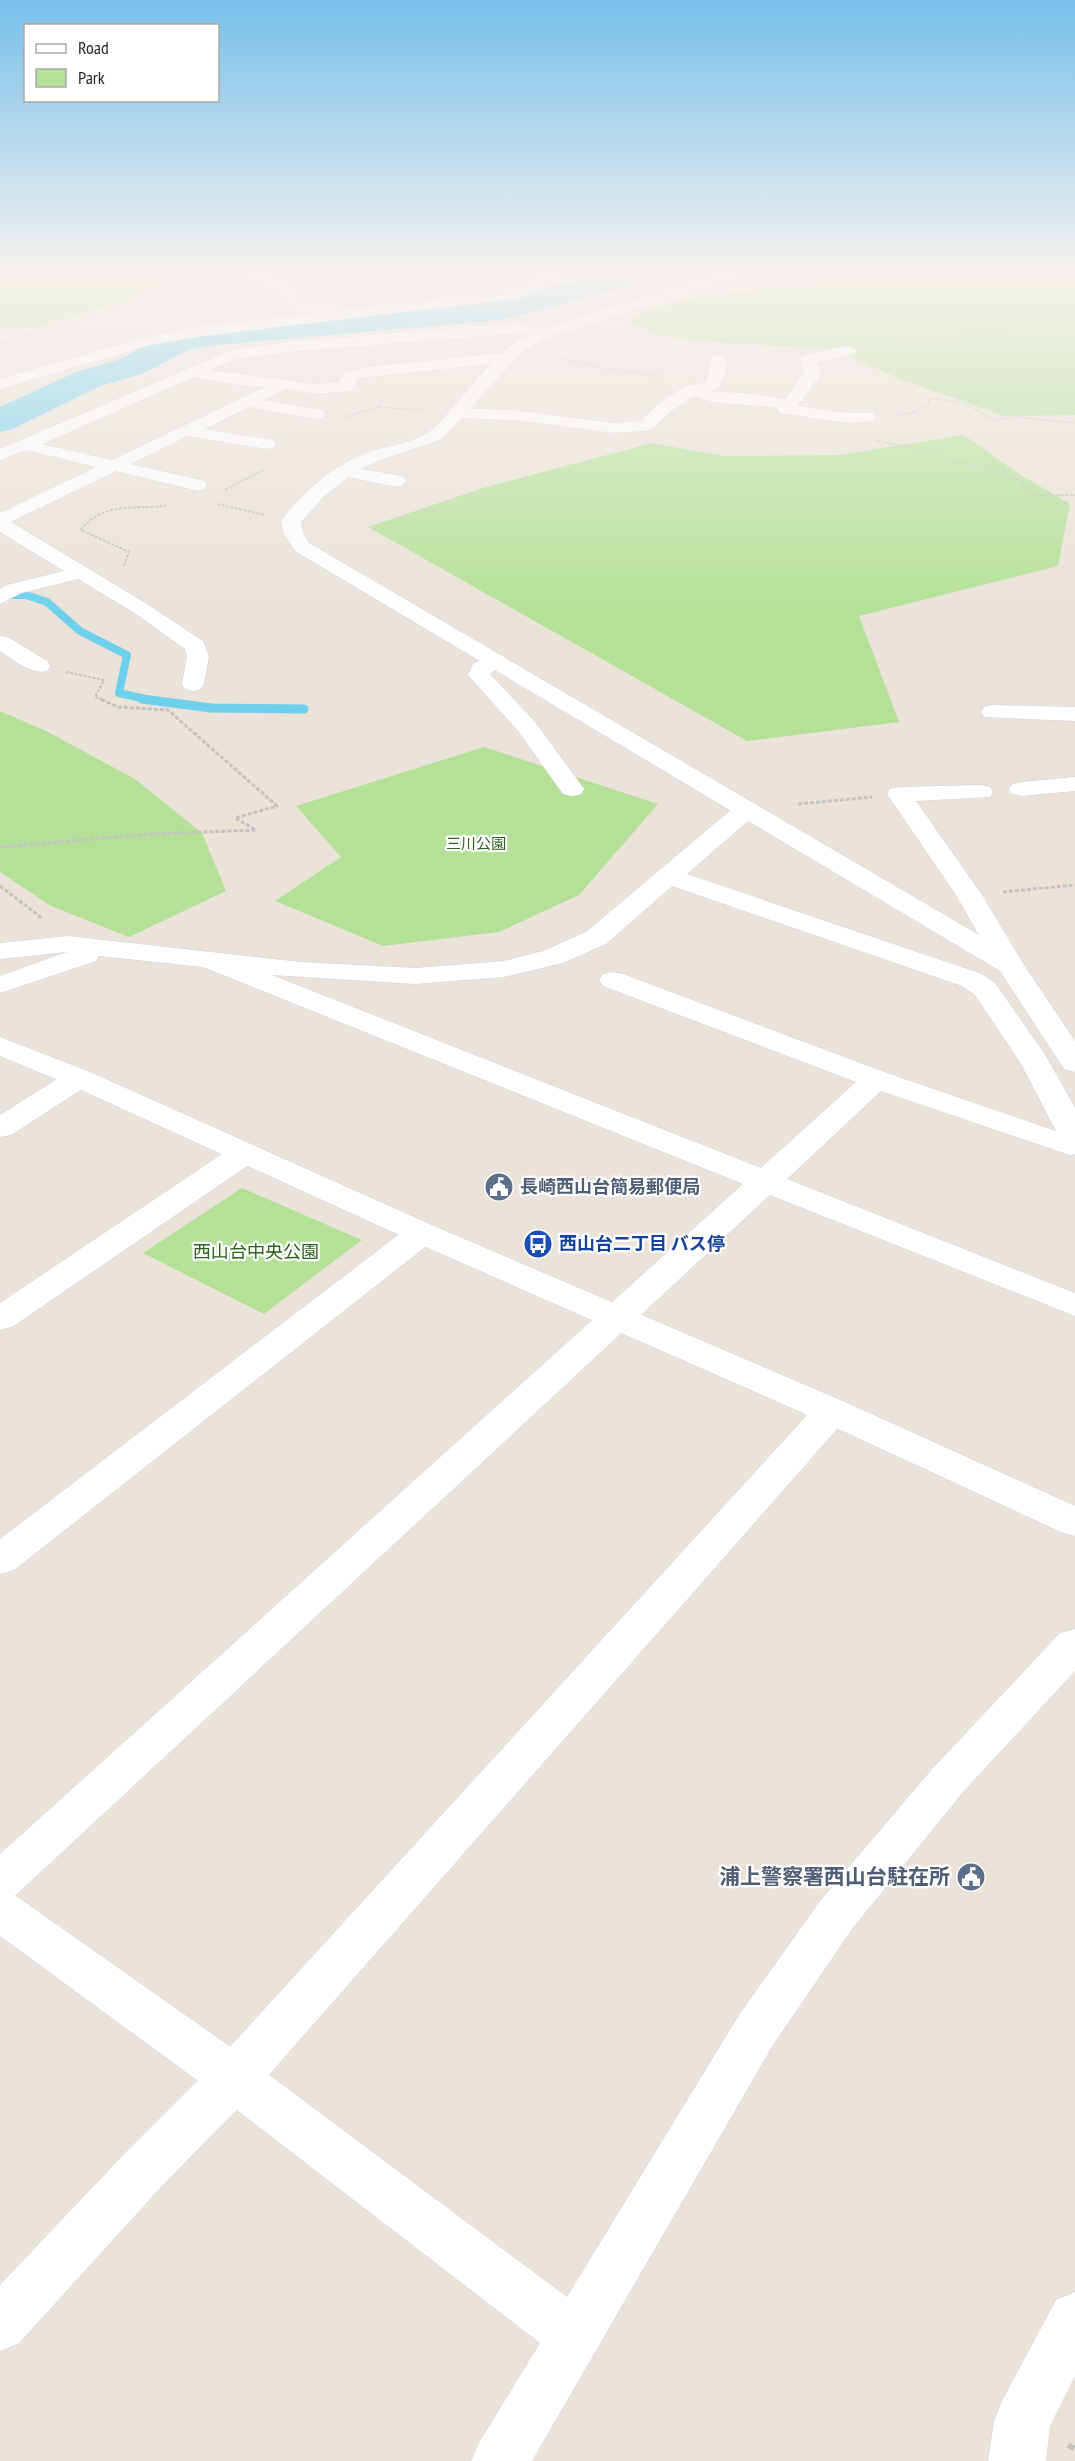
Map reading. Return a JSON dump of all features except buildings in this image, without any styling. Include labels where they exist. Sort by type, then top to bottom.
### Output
[{"type":"street","points":[[1,454],[159,386]]},
{"type":"street","points":[[193,684],[198,656],[195,646],[140,608],[101,585],[10,538],[0,523],[111,466],[279,386]]},
{"type":"street","points":[[295,386],[315,389],[345,387]]},
{"type":"street","points":[[484,386],[436,435],[421,444],[374,456],[343,471],[305,503],[291,521],[293,532],[302,547],[1010,964]]},
{"type":"street","points":[[547,436],[548,433],[555,431],[578,428],[634,432],[643,430],[664,408],[691,390],[709,386]]},
{"type":"street","points":[[747,406],[770,389],[769,386]]},
{"type":"street","points":[[804,386],[802,391],[784,409],[837,416],[867,417]]},
{"type":"street","points":[[691,390],[747,406],[788,405]]},
{"type":"street","points":[[248,402],[316,414]]},
{"type":"street","points":[[459,413],[563,420],[614,428],[645,426]]},
{"type":"street","points":[[187,431],[267,444]]},
{"type":"street","points":[[25,445],[198,484]]},
{"type":"street","points":[[343,471],[397,481]]},
{"type":"street","points":[[5,595],[80,573]]},
{"type":"street","points":[[0,642],[39,666]]},
{"type":"street","points":[[495,661],[481,669],[479,675],[527,727],[572,789]]},
{"type":"street","points":[[992,712],[1075,714]]},
{"type":"street","points":[[1021,789],[1075,784]]},
{"type":"street","points":[[899,795],[981,792]]},
{"type":"street","points":[[899,795],[969,895],[1010,964],[1075,1063]]},
{"type":"street","points":[[0,951],[68,944],[301,970],[404,976],[504,969],[553,957],[596,938],[747,809]]},
{"type":"street","points":[[613,980],[876,1078],[1070,1146],[1075,1138],[1035,1062],[985,989],[972,980],[667,876]]},
{"type":"street","points":[[0,985],[109,948]]},
{"type":"street","points":[[209,960],[1075,1305]]},
{"type":"street","points":[[0,1046],[79,1078],[422,1233],[832,1411],[1075,1522]]},
{"type":"street","points":[[0,1128],[79,1078]]},
{"type":"street","points":[[0,1882],[619,1317],[876,1078]]},
{"type":"street","points":[[0,1320],[245,1153]]},
{"type":"street","points":[[0,1560],[422,1233]]},
{"type":"street","points":[[0,2324],[144,2169],[234,2078],[832,1411]]},
{"type":"street","points":[[500,2461],[756,2030],[836,1915],[948,1780],[1075,1644]]},
{"type":"street","points":[[0,1910],[234,2078],[574,2335]]},
{"type":"street","points":[[1017,2461],[1022,2421],[1075,2319]]},
{"type":"path","points":[[691,390],[698,386]]},
{"type":"path","points":[[345,387],[360,392],[387,393],[377,407],[459,413]]},
{"type":"path","points":[[867,417],[890,417],[917,411],[929,404],[929,399],[953,399],[973,407],[993,420],[1017,417],[1075,423]]},
{"type":"path","points":[[837,416],[834,422],[849,429],[870,432],[872,439],[884,444],[942,455],[950,461],[1006,471],[1005,477],[1022,480],[1022,487],[1037,496],[1075,495]]},
{"type":"path","points":[[211,503],[291,521]]},
{"type":"path","points":[[101,585],[114,578],[126,563],[129,552],[115,543],[81,530],[85,522],[95,515],[125,507],[170,505]]},
{"type":"path","points":[[0,847],[152,834],[256,830],[235,818],[277,806],[168,710],[118,707],[95,697],[104,680],[39,666]]},
{"type":"path","points":[[747,809],[899,795]]},
{"type":"path","points":[[969,895],[1075,885]]},
{"type":"path","points":[[0,886],[36,912],[68,944]]},
{"type":"green space","points":[[919,386],[1075,386],[1075,415],[1004,416]]},
{"type":"green space","points":[[964,435],[1019,474],[1070,504],[1058,566],[859,616],[899,722],[747,741],[368,527],[483,488],[652,443],[722,456],[838,455]]},
{"type":"green space","points":[[0,711],[46,731],[135,779],[202,833],[226,891],[129,937],[51,906],[0,872]]},
{"type":"green space","name":"三川公園","points":[[484,747],[658,804],[579,895],[499,932],[383,946],[275,901],[341,857],[296,806]]},
{"type":"green space","name":"西山台中央公園","points":[[242,1188],[362,1240],[264,1314],[143,1253]]},
{"type":"waterway","points":[[0,421],[74,386]]},
{"type":"waterway","points":[[0,595],[26,595],[47,602],[80,631],[127,655],[119,693],[150,700]]},
{"type":"waterway","points":[[142,699],[211,708],[304,709]]},
{"type":"place","name":"長崎西山台簡易郵便局","points":[[499,1187]]},
{"type":"place","name":"西山台二丁目 バス停","points":[[538,1244]]},
{"type":"place","name":"浦上警察署西山台駐在所","points":[[971,1877]]}]
